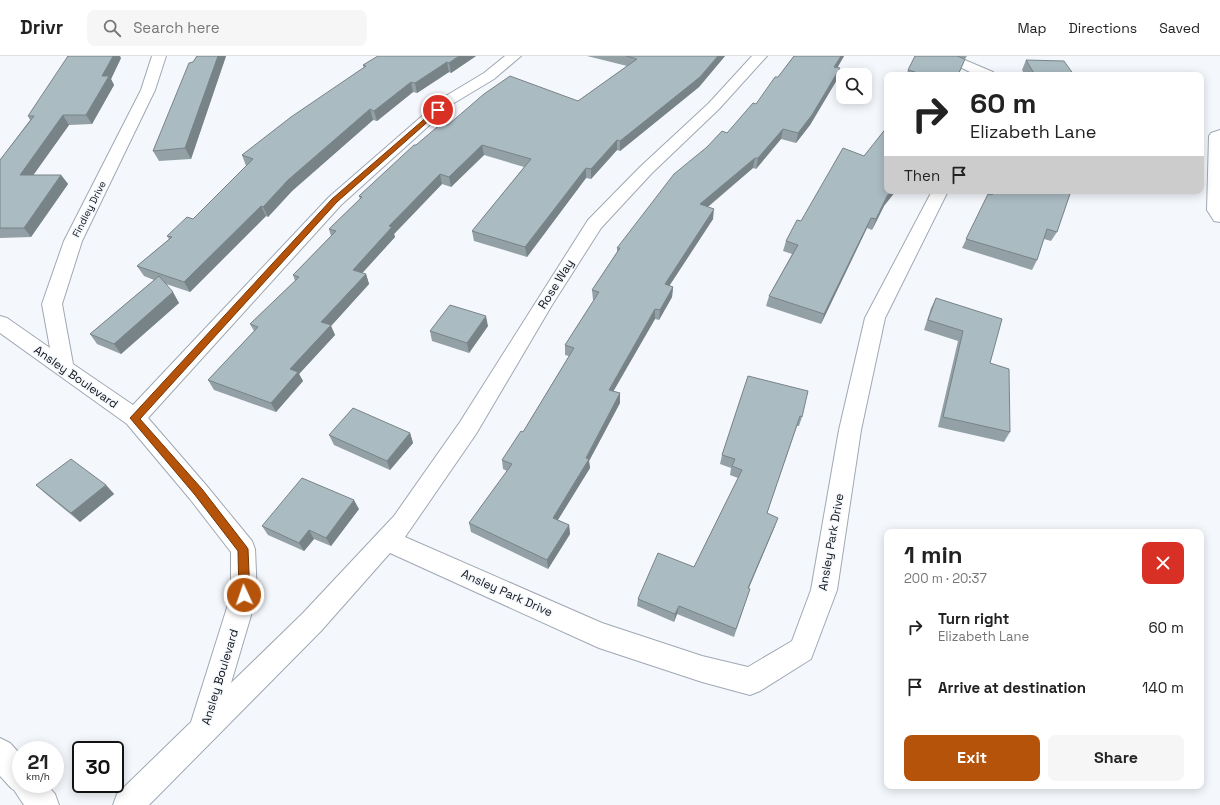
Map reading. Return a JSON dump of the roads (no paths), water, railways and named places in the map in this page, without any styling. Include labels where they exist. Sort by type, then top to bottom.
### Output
[{"type":"street","name":"Findley Drive","points":[[64,369],[52,304],[73,241],[148,90],[159,56]]},
{"type":"street","points":[[135,418],[335,201],[449,100],[489,76],[514,56]]},
{"type":"street","name":"Rose Way","points":[[387,540],[402,523],[468,428],[545,301],[594,224],[646,170],[714,106],[760,56]]},
{"type":"street","points":[[932,56],[960,62],[982,72]]},
{"type":"street","points":[[1220,135],[1217,136],[1216,210],[1220,217]]},
{"type":"street","name":"Ansley Park Drive","points":[[387,540],[599,635],[702,669],[750,681],[802,650],[824,590],[850,430],[875,318],[938,194]]},
{"type":"street","name":"Ansley Boulevard","points":[[0,323],[135,418],[198,492],[243,549],[244,595],[203,730]]},
{"type":"street","name":"Ansley Boulevard","points":[[203,730],[312,622],[387,540]]},
{"type":"street","points":[[128,805],[203,730]]},
{"type":"street","points":[[0,753],[12,767]]},
{"type":"street","points":[[34,793],[44,805]]}]
